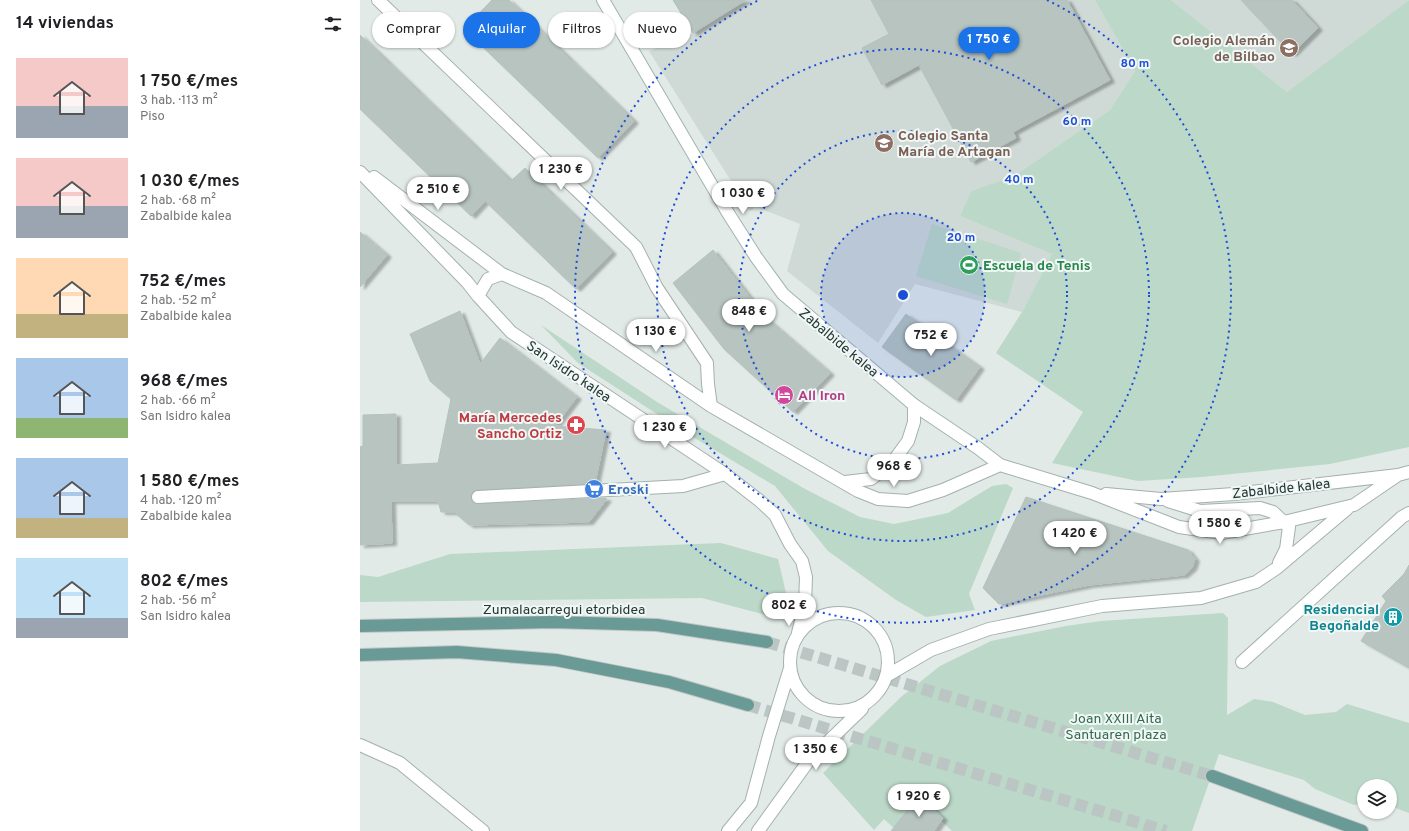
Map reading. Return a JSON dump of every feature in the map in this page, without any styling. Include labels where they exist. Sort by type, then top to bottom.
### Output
[{"type":"main road","name":"Zumalacarregui etorbidea","points":[[360,626],[552,622],[657,625],[767,642]]},
{"type":"main road","points":[[360,655],[457,652],[556,660],[669,682],[748,705]]},
{"type":"main road","points":[[1212,776],[1362,831]]},
{"type":"street","points":[[378,0],[636,247],[657,288],[707,363],[711,406]]},
{"type":"street","name":"Zabalbide kalea","points":[[603,0],[728,213],[756,257],[783,294],[914,406],[978,448],[1000,465],[1092,493],[1179,527],[1222,533],[1284,522],[1354,505],[1404,473]]},
{"type":"street","points":[[360,166],[502,274],[546,293],[711,406],[845,482],[858,491],[878,499],[908,501],[943,490],[1000,465]]},
{"type":"street","name":"San Isidro kalea","points":[[360,172],[467,282],[511,332],[725,474],[760,501],[775,516],[790,544],[802,561],[806,577],[805,605],[797,636]]},
{"type":"street","points":[[478,296],[488,279],[502,274]]},
{"type":"street","points":[[845,482],[871,479],[892,463],[908,441],[914,422],[914,406]]},
{"type":"street","name":"Zabalbide kalea","points":[[1092,493],[1161,498],[1234,494],[1404,473]]},
{"type":"street","points":[[478,497],[683,486],[725,474]]},
{"type":"street","points":[[1161,498],[1200,512],[1260,508],[1273,512],[1289,527],[1286,549],[1277,568]]},
{"type":"street","points":[[888,675],[931,650],[989,629],[1102,606],[1201,598],[1256,582],[1277,568],[1343,512],[1354,505]]},
{"type":"street","points":[[1242,662],[1402,517],[1409,513]]},
{"type":"street","points":[[728,831],[751,803],[769,736],[790,668],[791,652],[797,636],[807,624],[820,616],[836,613],[852,614],[866,620],[878,630],[886,644],[889,659],[888,675],[882,687],[875,697],[810,759],[758,831]]},
{"type":"street","points":[[790,668],[794,684],[804,698],[818,708],[834,712],[852,711],[867,704]]},
{"type":"street","points":[[360,745],[400,762],[483,831]]},
{"type":"shaded area","name":"Colegio Santa María de Artagan","points":[[746,0],[1095,0],[1135,71],[1110,110],[1014,176],[971,191],[960,216],[1052,254],[1022,312],[915,284],[878,343],[787,271],[800,224],[756,207],[750,211],[649,51],[656,48],[691,48],[691,34]]},
{"type":"shaded area","name":"Colegio Alemán de Bilbao","points":[[1171,0],[1409,0],[1287,92]]},
{"type":"green space","points":[[1095,0],[1171,0],[1287,92],[1409,0],[1409,447],[1330,464],[1202,477],[1138,481],[1052,463],[1083,412],[996,353],[1022,312],[1052,254],[960,216],[971,191],[1014,176],[1110,110],[1135,71]]},
{"type":"green space","name":"Escuela de Tenis","points":[[932,224],[1021,253],[1007,304],[916,276]]},
{"type":"green space","points":[[541,325],[657,402],[805,489],[860,517],[894,524],[948,513],[992,486],[1006,484],[1013,488],[969,594],[975,610],[926,617],[896,600],[828,551],[775,486],[688,434],[578,363]]},
{"type":"green space","points":[[721,543],[778,559],[787,597],[781,619],[702,598],[360,602],[360,575],[378,577],[450,554]]},
{"type":"green space","name":"Joan XXIII Aita Santuaren plaza","points":[[1223,613],[1228,618],[1227,715],[1254,699],[1273,702],[1305,715],[1336,712],[1347,704],[1409,723],[1409,813],[1397,809],[1397,779],[1357,779],[1357,805],[1354,805],[1315,789],[1304,780],[1219,754],[1192,831],[952,831],[941,821],[943,818],[895,829],[884,819],[874,830],[823,773],[901,697],[940,666],[991,641],[1066,626],[1101,621]]},
{"type":"building","points":[[492,0],[509,0],[521,12],[480,12]]},
{"type":"building","points":[[673,0],[746,0],[693,33],[691,30],[691,12],[680,12]]},
{"type":"building","points":[[871,0],[1067,0],[1110,80],[1013,132],[1016,138],[971,162],[919,65],[882,85],[862,48],[889,34]]},
{"type":"building","points":[[1241,0],[1292,0],[1318,28],[1292,54]]},
{"type":"building","points":[[540,30],[548,38],[548,48],[559,48],[634,121],[598,158],[484,48],[540,48]]},
{"type":"building","points":[[360,35],[511,181],[525,168],[612,252],[576,289],[485,201],[471,216],[360,109]]},
{"type":"building","points":[[360,232],[387,255],[360,287]]},
{"type":"building","points":[[713,250],[765,317],[830,373],[793,412],[724,349],[673,283]]},
{"type":"building","points":[[460,311],[480,364],[500,338],[577,397],[555,426],[606,430],[595,483],[478,490],[471,494],[472,501],[478,504],[607,499],[589,522],[469,525],[454,512],[441,512],[438,501],[391,501],[392,543],[360,545],[360,447],[363,446],[363,415],[396,414],[396,465],[438,463],[451,399],[430,381],[410,334]]},
{"type":"building","points":[[906,314],[980,367],[956,400],[882,347]]},
{"type":"building","points":[[1026,497],[1188,550],[1195,559],[1192,568],[1184,575],[1089,585],[999,604],[983,588]]},
{"type":"building","name":"Residencial Begoñalde","points":[[1409,565],[1409,668],[1361,641],[1386,601],[1382,596],[1404,574]]},
{"type":"building","points":[[919,796],[943,818],[934,831],[891,831]]},
{"type":"tunnel","points":[[767,642],[1212,776]]},
{"type":"tunnel","points":[[748,705],[1166,831]]},
{"type":"place","name":"Colegio Alemán de Bilbao","points":[[1289,48]]},
{"type":"place","name":"Colegio Santa María de Artagan","points":[[884,143]]},
{"type":"place","name":"Escuela de Tenis","points":[[969,265]]},
{"type":"place","name":"All Iron","points":[[784,395]]},
{"type":"place","name":"María Mercedes Sancho Ortiz","points":[[576,425]]},
{"type":"place","name":"Eroski","points":[[594,489]]},
{"type":"place","name":"Residencial Begoñalde","points":[[1393,617]]}]
